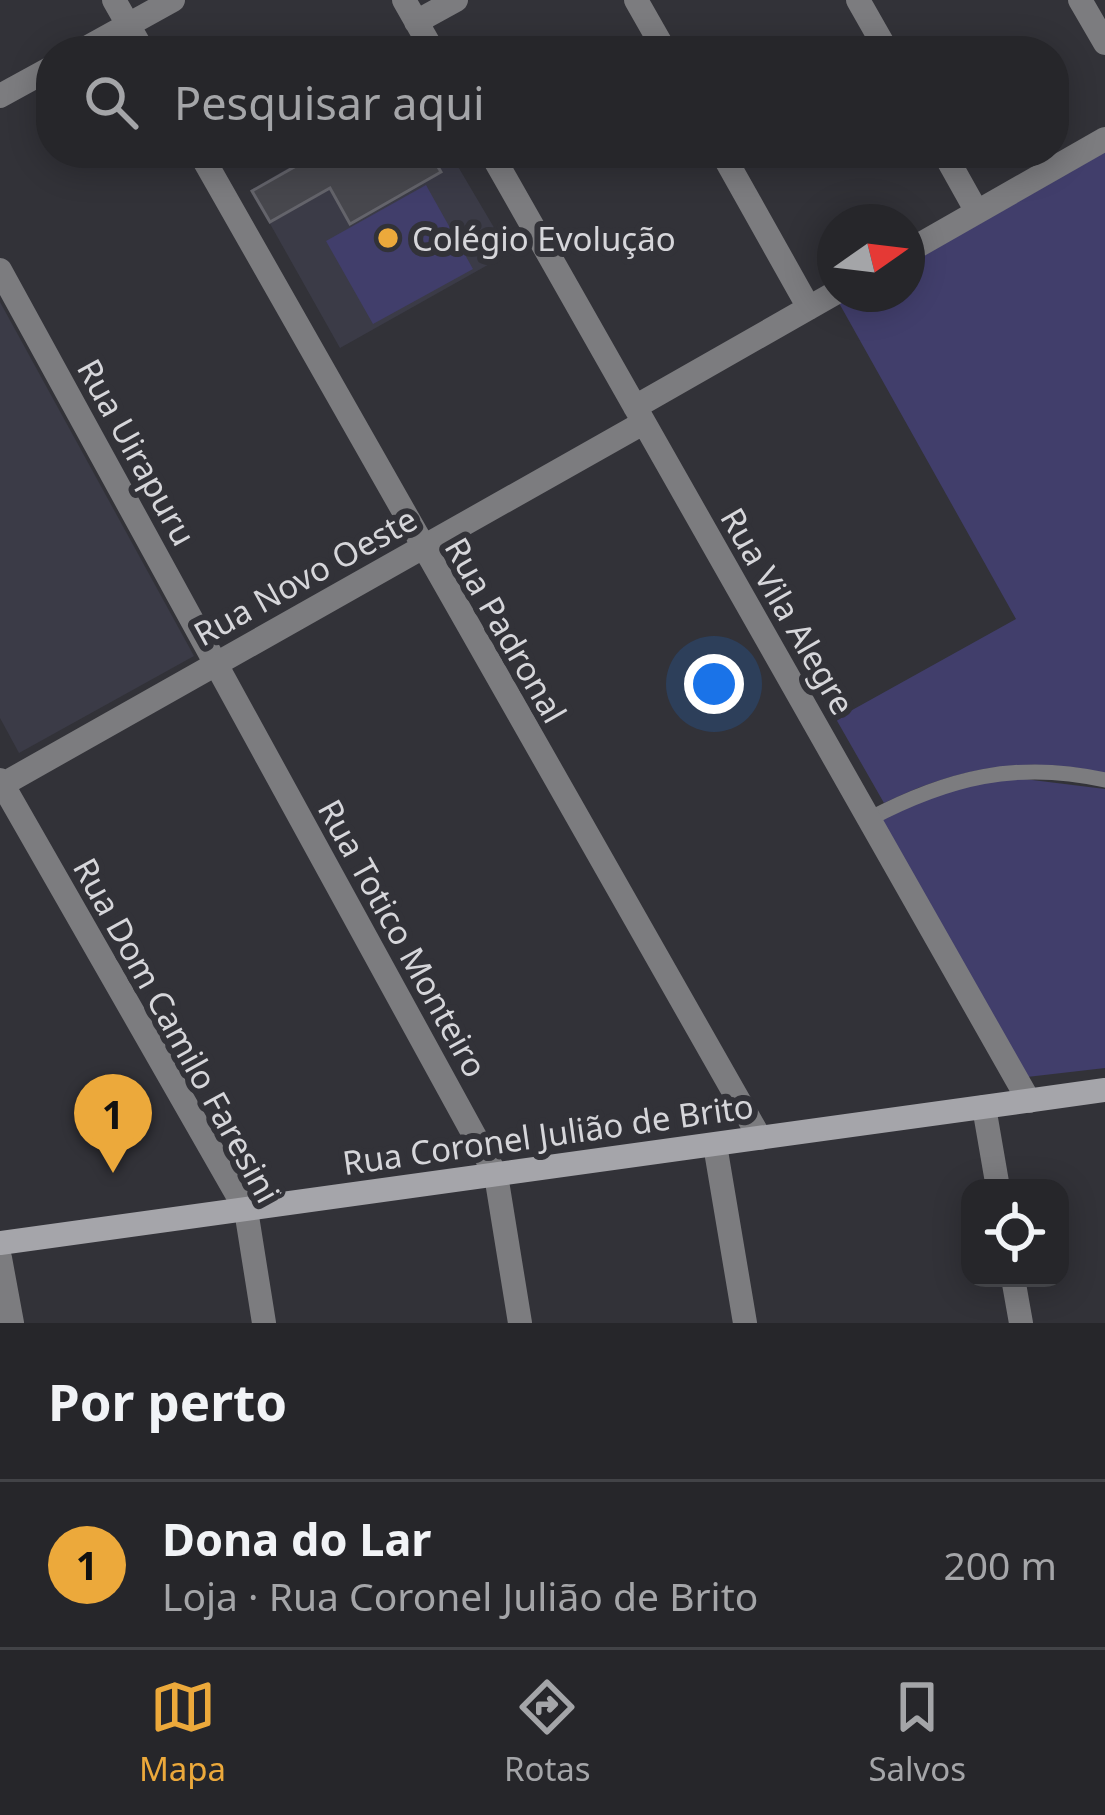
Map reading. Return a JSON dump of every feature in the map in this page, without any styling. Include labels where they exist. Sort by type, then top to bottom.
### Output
[{"type":"street","points":[[114,0],[134,36]]},
{"type":"street","points":[[108,36],[173,0]]},
{"type":"street","points":[[410,11],[456,0]]},
{"type":"street","points":[[636,0],[656,36]]},
{"type":"street","points":[[858,0],[878,36]]},
{"type":"street","points":[[1080,0],[1105,43]]},
{"type":"street","points":[[0,96],[36,76]]},
{"type":"street","points":[[1069,160],[1105,139]]},
{"type":"street","name":"Rua Padronal","points":[[208,168],[760,1138]]},
{"type":"street","name":"Rua Vila Alegre","points":[[499,168],[1029,1101]]},
{"type":"street","points":[[730,168],[808,308]]},
{"type":"street","points":[[952,168],[977,212]]},
{"type":"street","points":[[925,242],[1054,168]]},
{"type":"street","name":"Rua Uirapuru","points":[[0,270],[216,665]]},
{"type":"street","name":"Rua Novo Oeste","points":[[1,784],[421,549],[817,303]]},
{"type":"street","name":"Rua Totico Monteiro","points":[[216,665],[496,1175],[520,1323]]},
{"type":"street","name":"Rua Dom Camilo Faresini","points":[[1,784],[246,1210],[264,1323]]},
{"type":"street","name":"Rua Coronel Julião de Brito","points":[[0,1243],[1105,1090]]},
{"type":"street","points":[[984,1107],[996,1179]]},
{"type":"street","points":[[715,1144],[745,1323]]},
{"type":"street","points":[[0,1258],[12,1323]]},
{"type":"street","points":[[1015,1287],[1021,1323]]},
{"type":"lane","points":[[868,819],[974,775],[1042,770],[1105,779]]},
{"type":"shaded area","points":[[1105,152],[1105,773],[1047,765],[992,768],[938,781],[884,803],[836,719],[1016,619],[844,312],[925,312],[925,255]]},
{"type":"shaded area","name":"Colégio Evolução","points":[[288,168],[459,168],[509,253],[340,348],[251,190]]},
{"type":"shaded area","points":[[426,185],[473,269],[373,324],[326,241]]},
{"type":"shaded area","points":[[0,302],[194,656],[19,753],[0,718]]},
{"type":"shaded area","points":[[1015,778],[1105,789],[1105,1068],[1027,1077],[875,823],[947,790]]},
{"type":"building","points":[[293,168],[439,168],[441,172],[350,224],[330,188],[270,222],[252,191]]},
{"type":"place","name":"Colégio Evolução","points":[[388,238]]},
{"type":"place","name":"Dona do Lar","points":[[113,1173]]}]
